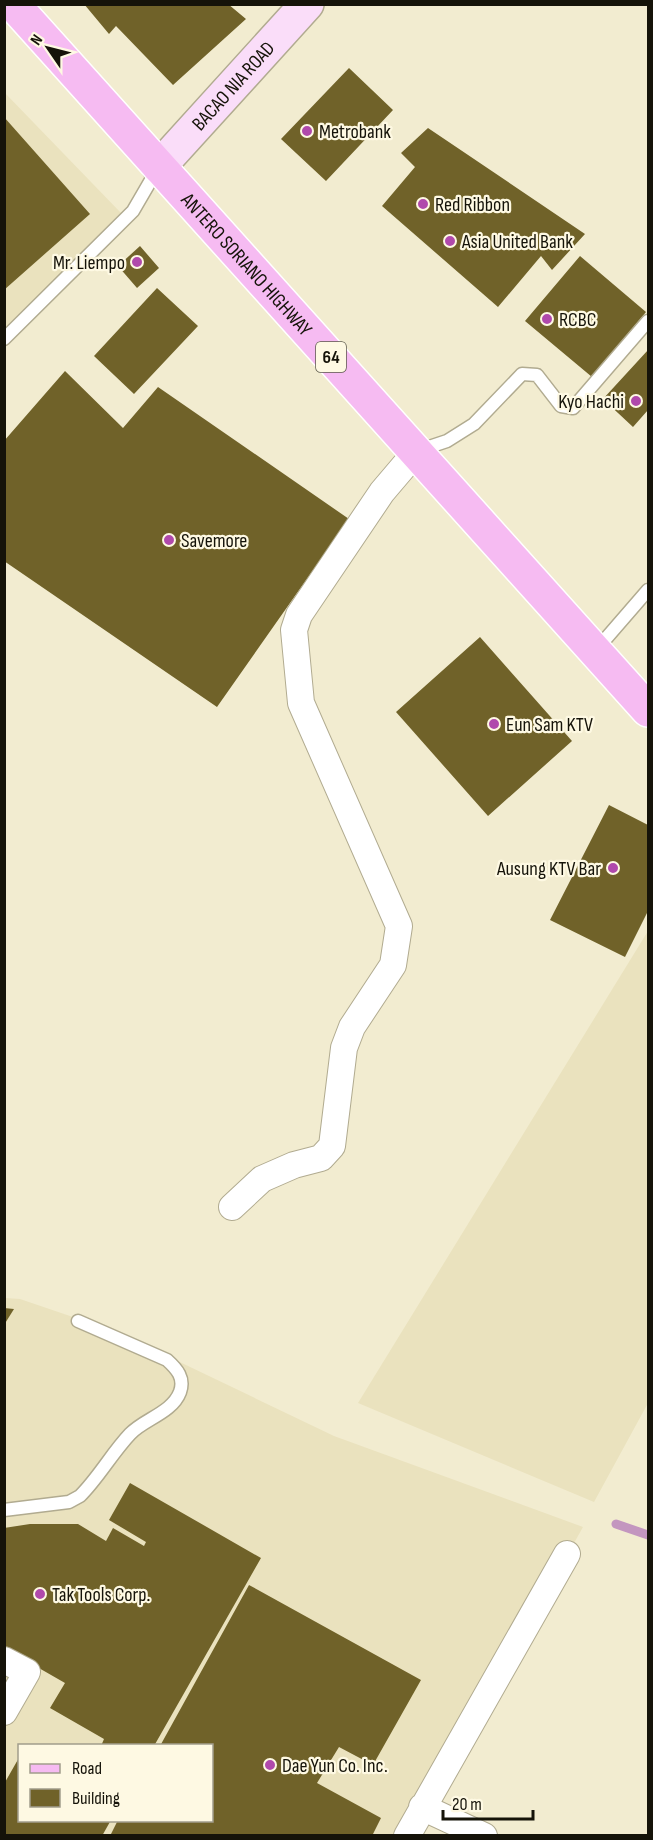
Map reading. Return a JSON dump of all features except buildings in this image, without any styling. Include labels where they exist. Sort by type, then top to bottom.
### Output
[{"type":"main road","name":"ANTERO SORIANO HIGHWAY","points":[[13,4],[648,710]]},
{"type":"street","name":"BACAO NIA ROAD","points":[[159,167],[308,4]]},
{"type":"street","points":[[232,1207],[262,1179],[294,1165],[321,1158],[332,1146],[344,1048],[352,1027],[393,965],[399,926],[301,703],[294,630],[299,615],[382,492],[416,452]]},
{"type":"street","points":[[407,1836],[567,1554]]},
{"type":"street","points":[[4,1660],[27,1671],[4,1712]]},
{"type":"street","points":[[422,1807],[484,1836]]},
{"type":"lane","points":[[4,339],[133,212],[159,167]]},
{"type":"lane","points":[[416,452],[447,441],[474,424],[522,374],[537,375],[561,406],[573,408],[648,321]]},
{"type":"lane","points":[[595,651],[648,590]]},
{"type":"lane","points":[[4,1510],[69,1502],[80,1496],[130,1434],[171,1405],[180,1393],[182,1380],[177,1369],[167,1360],[78,1322]]},
{"type":"shaded area","points":[[4,92],[121,213],[5,336],[4,336]]},
{"type":"shaded area","points":[[648,931],[648,1403],[594,1502],[358,1403]]},
{"type":"shaded area","points":[[5,1298],[20,1299],[117,1332],[334,1436],[583,1527],[411,1835],[5,1836]]},
{"type":"waterway","points":[[616,1524],[648,1535]]},
{"type":"place","name":"Metrobank","points":[[307,131]]},
{"type":"place","name":"Red Ribbon","points":[[423,204]]},
{"type":"place","name":"Asia United Bank","points":[[450,241]]},
{"type":"place","name":"Mr. Liempo","points":[[137,262]]},
{"type":"place","name":"RCBC","points":[[547,319]]},
{"type":"place","name":"Kyo Hachi","points":[[636,401]]},
{"type":"place","name":"Savemore","points":[[169,540]]},
{"type":"place","name":"Eun Sam KTV","points":[[494,724]]},
{"type":"place","name":"Ausung KTV Bar","points":[[613,868]]},
{"type":"place","name":"Tak Tools Corp.","points":[[40,1594]]},
{"type":"place","name":"Dae Yun Co. Inc.","points":[[270,1765]]}]
